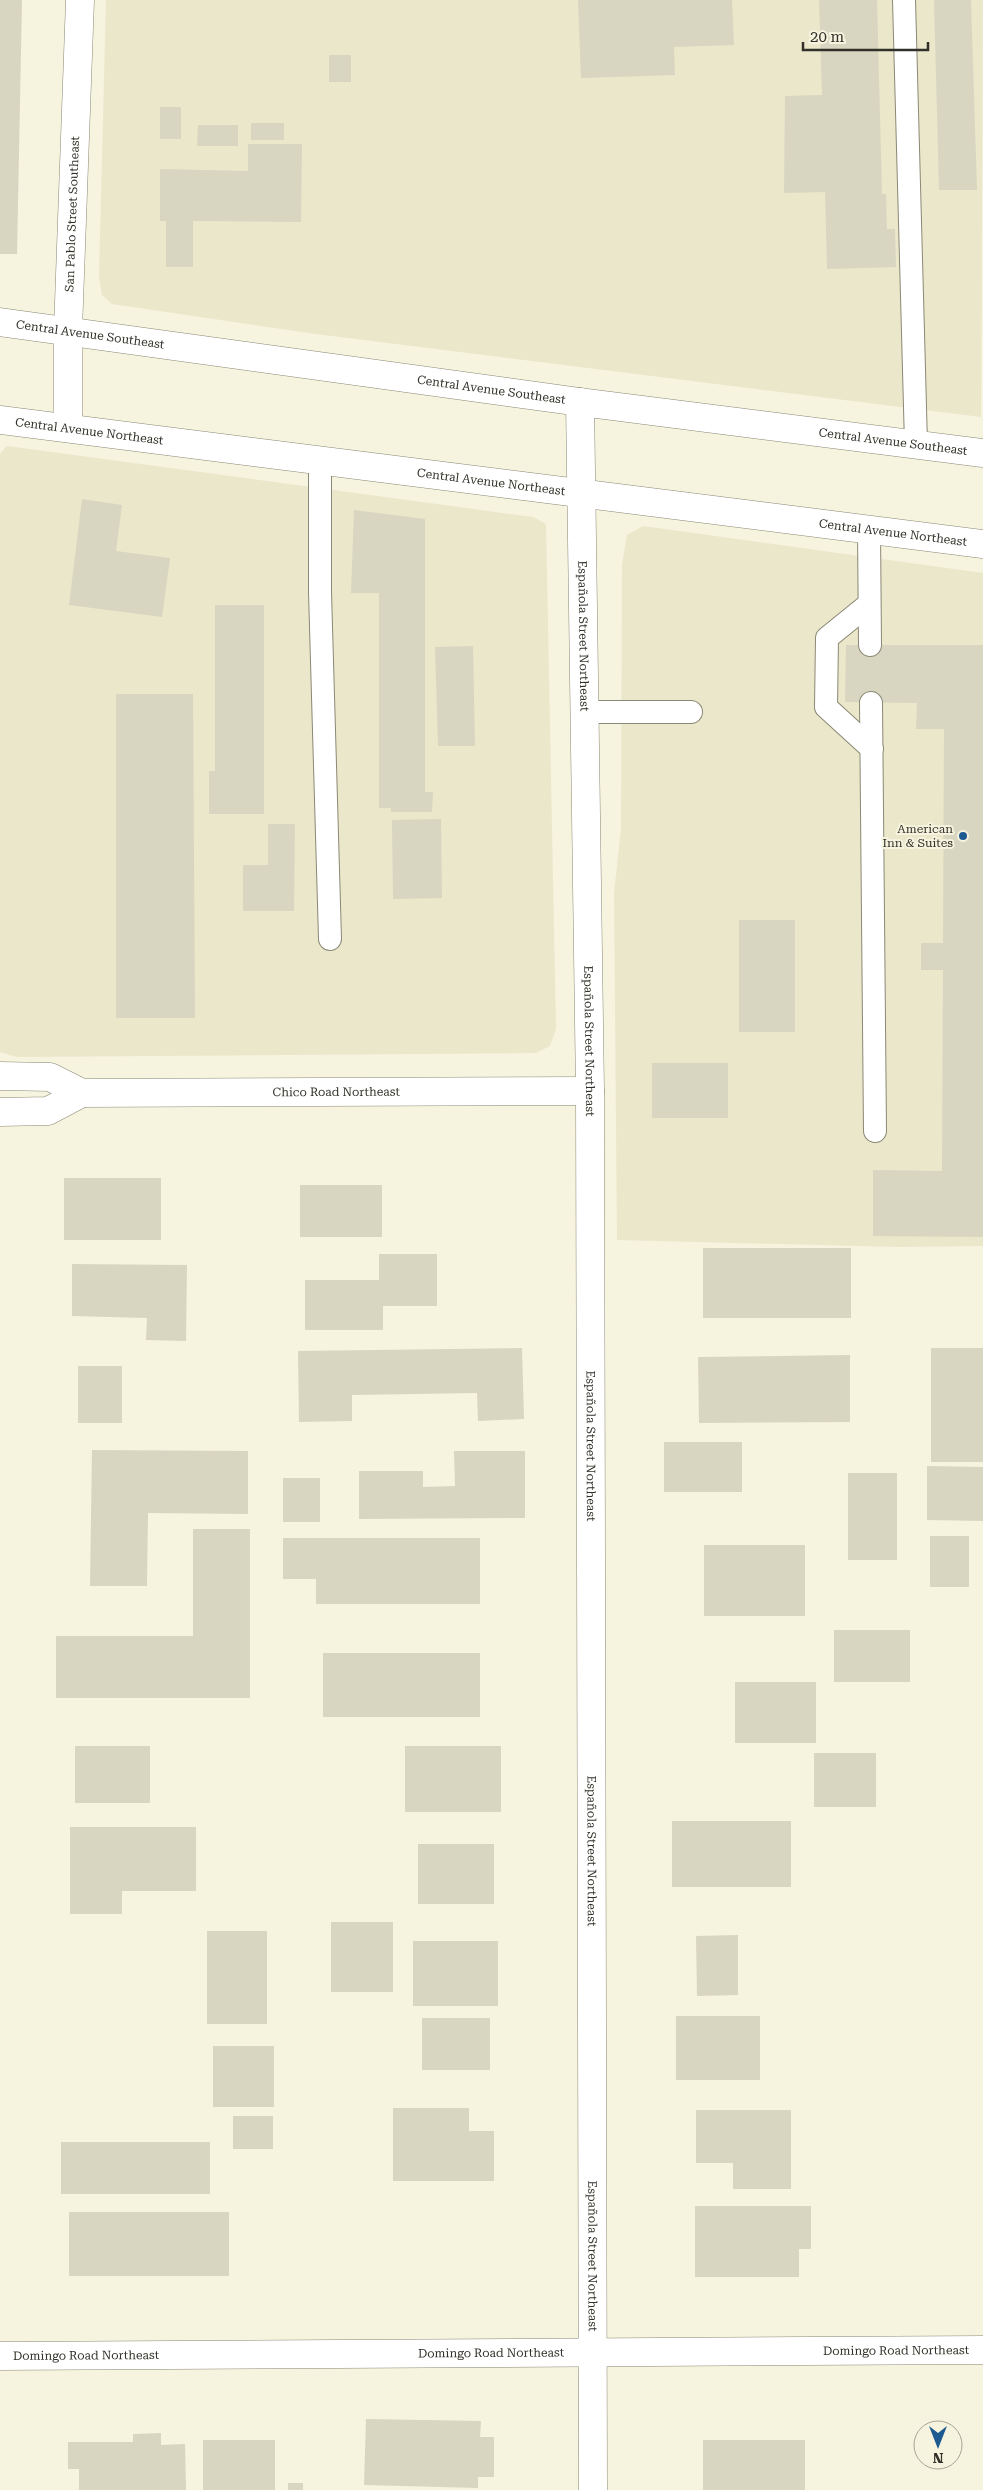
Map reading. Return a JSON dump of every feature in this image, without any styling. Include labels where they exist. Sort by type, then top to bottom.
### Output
[{"type":"street","name":"San Pablo Street Southeast","points":[[68,428],[68,330],[80,0]]},
{"type":"street","name":"Central Avenue Southeast","points":[[0,322],[580,402],[983,452]]},
{"type":"street","name":"Española Street Northeast","points":[[580,402],[590,1092],[592,2490]]},
{"type":"street","name":"Central Avenue Northeast","points":[[0,420],[983,544]]},
{"type":"street","name":"Chico Road Northeast","points":[[0,1076],[50,1077],[82,1093],[590,1092]]},
{"type":"street","name":"Chico Road Northeast","points":[[0,1112],[48,1111],[82,1093]]},
{"type":"street","name":"Domingo Road Northeast","points":[[0,2356],[983,2350]]},
{"type":"lane","points":[[904,0],[916,444]]},
{"type":"lane","points":[[320,460],[320,592],[330,939]]},
{"type":"lane","points":[[869,530],[870,645]]},
{"type":"lane","points":[[869,604],[827,638],[826,707],[872,749]]},
{"type":"lane","points":[[871,703],[875,1131]]},
{"type":"lane","points":[[584,712],[691,712]]},
{"type":"shaded area","points":[[106,0],[983,0],[981,417],[316,334],[112,304],[102,295],[99,276]]},
{"type":"shaded area","points":[[7,446],[533,517],[546,524],[556,1029],[550,1046],[536,1053],[17,1057],[0,1052],[0,454]]},
{"type":"shaded area","points":[[643,526],[983,573],[983,1246],[899,1247],[617,1240],[614,893],[621,829],[622,564],[627,535]]},
{"type":"building","points":[[0,0],[22,0],[17,254],[0,254]]},
{"type":"building","points":[[578,0],[732,0],[734,45],[674,47],[675,75],[581,78]]},
{"type":"building","points":[[819,0],[877,0],[882,194],[886,194],[887,229],[895,229],[896,267],[827,269],[825,192],[784,193],[785,96],[822,95]]},
{"type":"building","points":[[934,0],[971,0],[977,190],[939,190]]},
{"type":"building","points":[[329,55],[351,55],[351,82],[329,82]]},
{"type":"building","points":[[160,107],[181,107],[181,139],[160,139]]},
{"type":"building","points":[[251,123],[284,123],[284,140],[251,140]]},
{"type":"building","points":[[198,125],[238,125],[238,146],[197,146]]},
{"type":"building","points":[[248,144],[302,144],[301,222],[193,221],[193,267],[166,267],[166,221],[160,221],[160,169],[248,171]]},
{"type":"building","points":[[82,499],[122,505],[116,551],[170,558],[162,617],[69,605]]},
{"type":"building","points":[[354,510],[425,519],[425,792],[433,792],[432,812],[391,812],[391,808],[379,808],[379,593],[351,593]]},
{"type":"building","points":[[215,605],[264,605],[264,814],[209,814],[209,771],[215,771]]},
{"type":"building","name":"American Inn & Suites","points":[[846,645],[983,645],[983,1237],[873,1236],[873,1170],[942,1171],[943,970],[921,970],[921,943],[943,943],[944,729],[916,729],[917,703],[845,702]]},
{"type":"building","points":[[473,646],[475,746],[438,746],[435,647]]},
{"type":"building","points":[[116,694],[193,694],[195,1018],[116,1018]]},
{"type":"building","points":[[441,819],[442,898],[393,899],[392,820]]},
{"type":"building","points":[[268,824],[295,824],[294,911],[243,911],[243,865],[268,865]]},
{"type":"building","points":[[739,920],[795,920],[795,1032],[739,1032]]},
{"type":"building","points":[[652,1063],[728,1063],[728,1118],[652,1118]]},
{"type":"building","points":[[64,1178],[161,1178],[161,1240],[64,1240]]},
{"type":"building","points":[[300,1185],[382,1185],[382,1237],[300,1237]]},
{"type":"building","points":[[703,1248],[851,1248],[851,1318],[703,1318]]},
{"type":"building","points":[[379,1254],[437,1254],[437,1306],[383,1306],[383,1330],[305,1330],[305,1280],[379,1280]]},
{"type":"building","points":[[72,1264],[187,1265],[186,1341],[146,1340],[147,1318],[72,1316]]},
{"type":"building","points":[[522,1348],[524,1419],[478,1421],[477,1393],[352,1395],[352,1421],[299,1422],[298,1351]]},
{"type":"building","points":[[931,1348],[983,1348],[983,1462],[931,1462]]},
{"type":"building","points":[[850,1355],[850,1422],[699,1423],[698,1357]]},
{"type":"building","points":[[78,1366],[122,1366],[122,1423],[78,1423]]},
{"type":"building","points":[[664,1442],[742,1442],[742,1492],[664,1492]]},
{"type":"building","points":[[92,1450],[248,1451],[248,1514],[148,1513],[147,1586],[90,1586]]},
{"type":"building","points":[[454,1451],[525,1451],[525,1518],[359,1519],[359,1471],[423,1471],[423,1487],[455,1486]]},
{"type":"building","points":[[927,1466],[983,1467],[983,1521],[927,1520]]},
{"type":"building","points":[[848,1473],[897,1473],[897,1560],[848,1560]]},
{"type":"building","points":[[283,1478],[320,1478],[320,1522],[283,1522]]},
{"type":"building","points":[[193,1529],[250,1529],[250,1698],[56,1698],[56,1636],[193,1636]]},
{"type":"building","points":[[930,1536],[969,1536],[969,1587],[930,1587]]},
{"type":"building","points":[[283,1538],[480,1538],[480,1604],[316,1604],[316,1579],[283,1579]]},
{"type":"building","points":[[704,1545],[805,1545],[805,1616],[704,1616]]},
{"type":"building","points":[[834,1630],[910,1630],[910,1682],[834,1682]]},
{"type":"building","points":[[323,1653],[480,1653],[480,1717],[323,1717]]},
{"type":"building","points":[[735,1682],[816,1682],[816,1743],[735,1743]]},
{"type":"building","points":[[75,1746],[150,1746],[150,1803],[75,1803]]},
{"type":"building","points":[[405,1746],[501,1746],[501,1812],[405,1812]]},
{"type":"building","points":[[814,1753],[876,1753],[876,1807],[814,1807]]},
{"type":"building","points":[[672,1821],[791,1821],[791,1887],[672,1887]]},
{"type":"building","points":[[70,1827],[196,1827],[196,1891],[122,1891],[122,1914],[70,1914]]},
{"type":"building","points":[[418,1844],[494,1844],[494,1904],[418,1904]]},
{"type":"building","points":[[331,1922],[393,1922],[393,1992],[331,1992]]},
{"type":"building","points":[[207,1931],[267,1931],[267,2024],[207,2024]]},
{"type":"building","points":[[738,1935],[738,1995],[697,1996],[696,1936]]},
{"type":"building","points":[[413,1941],[498,1941],[498,2006],[413,2006]]},
{"type":"building","points":[[676,2016],[760,2016],[760,2080],[676,2080]]},
{"type":"building","points":[[422,2018],[490,2018],[490,2070],[422,2070]]},
{"type":"building","points":[[213,2046],[274,2046],[274,2107],[213,2107]]},
{"type":"building","points":[[393,2108],[469,2108],[469,2131],[494,2131],[494,2181],[393,2181]]},
{"type":"building","points":[[696,2110],[791,2110],[791,2189],[733,2189],[733,2163],[696,2163]]},
{"type":"building","points":[[233,2116],[273,2116],[273,2149],[233,2149]]},
{"type":"building","points":[[61,2142],[210,2142],[210,2194],[61,2194]]},
{"type":"building","points":[[695,2206],[811,2206],[811,2249],[799,2249],[799,2277],[695,2277]]},
{"type":"building","points":[[69,2212],[229,2212],[229,2276],[69,2276]]},
{"type":"building","points":[[366,2419],[481,2421],[480,2437],[494,2437],[494,2477],[478,2477],[478,2488],[364,2485]]},
{"type":"building","points":[[161,2433],[161,2445],[185,2444],[186,2490],[79,2490],[79,2469],[68,2469],[68,2442],[133,2442],[133,2434]]},
{"type":"building","points":[[203,2440],[275,2440],[275,2490],[203,2490]]},
{"type":"building","points":[[703,2440],[805,2440],[805,2490],[703,2490]]},
{"type":"building","points":[[288,2483],[303,2483],[303,2490],[288,2490]]},
{"type":"place","name":"American Inn & Suites","points":[[963,836]]}]
